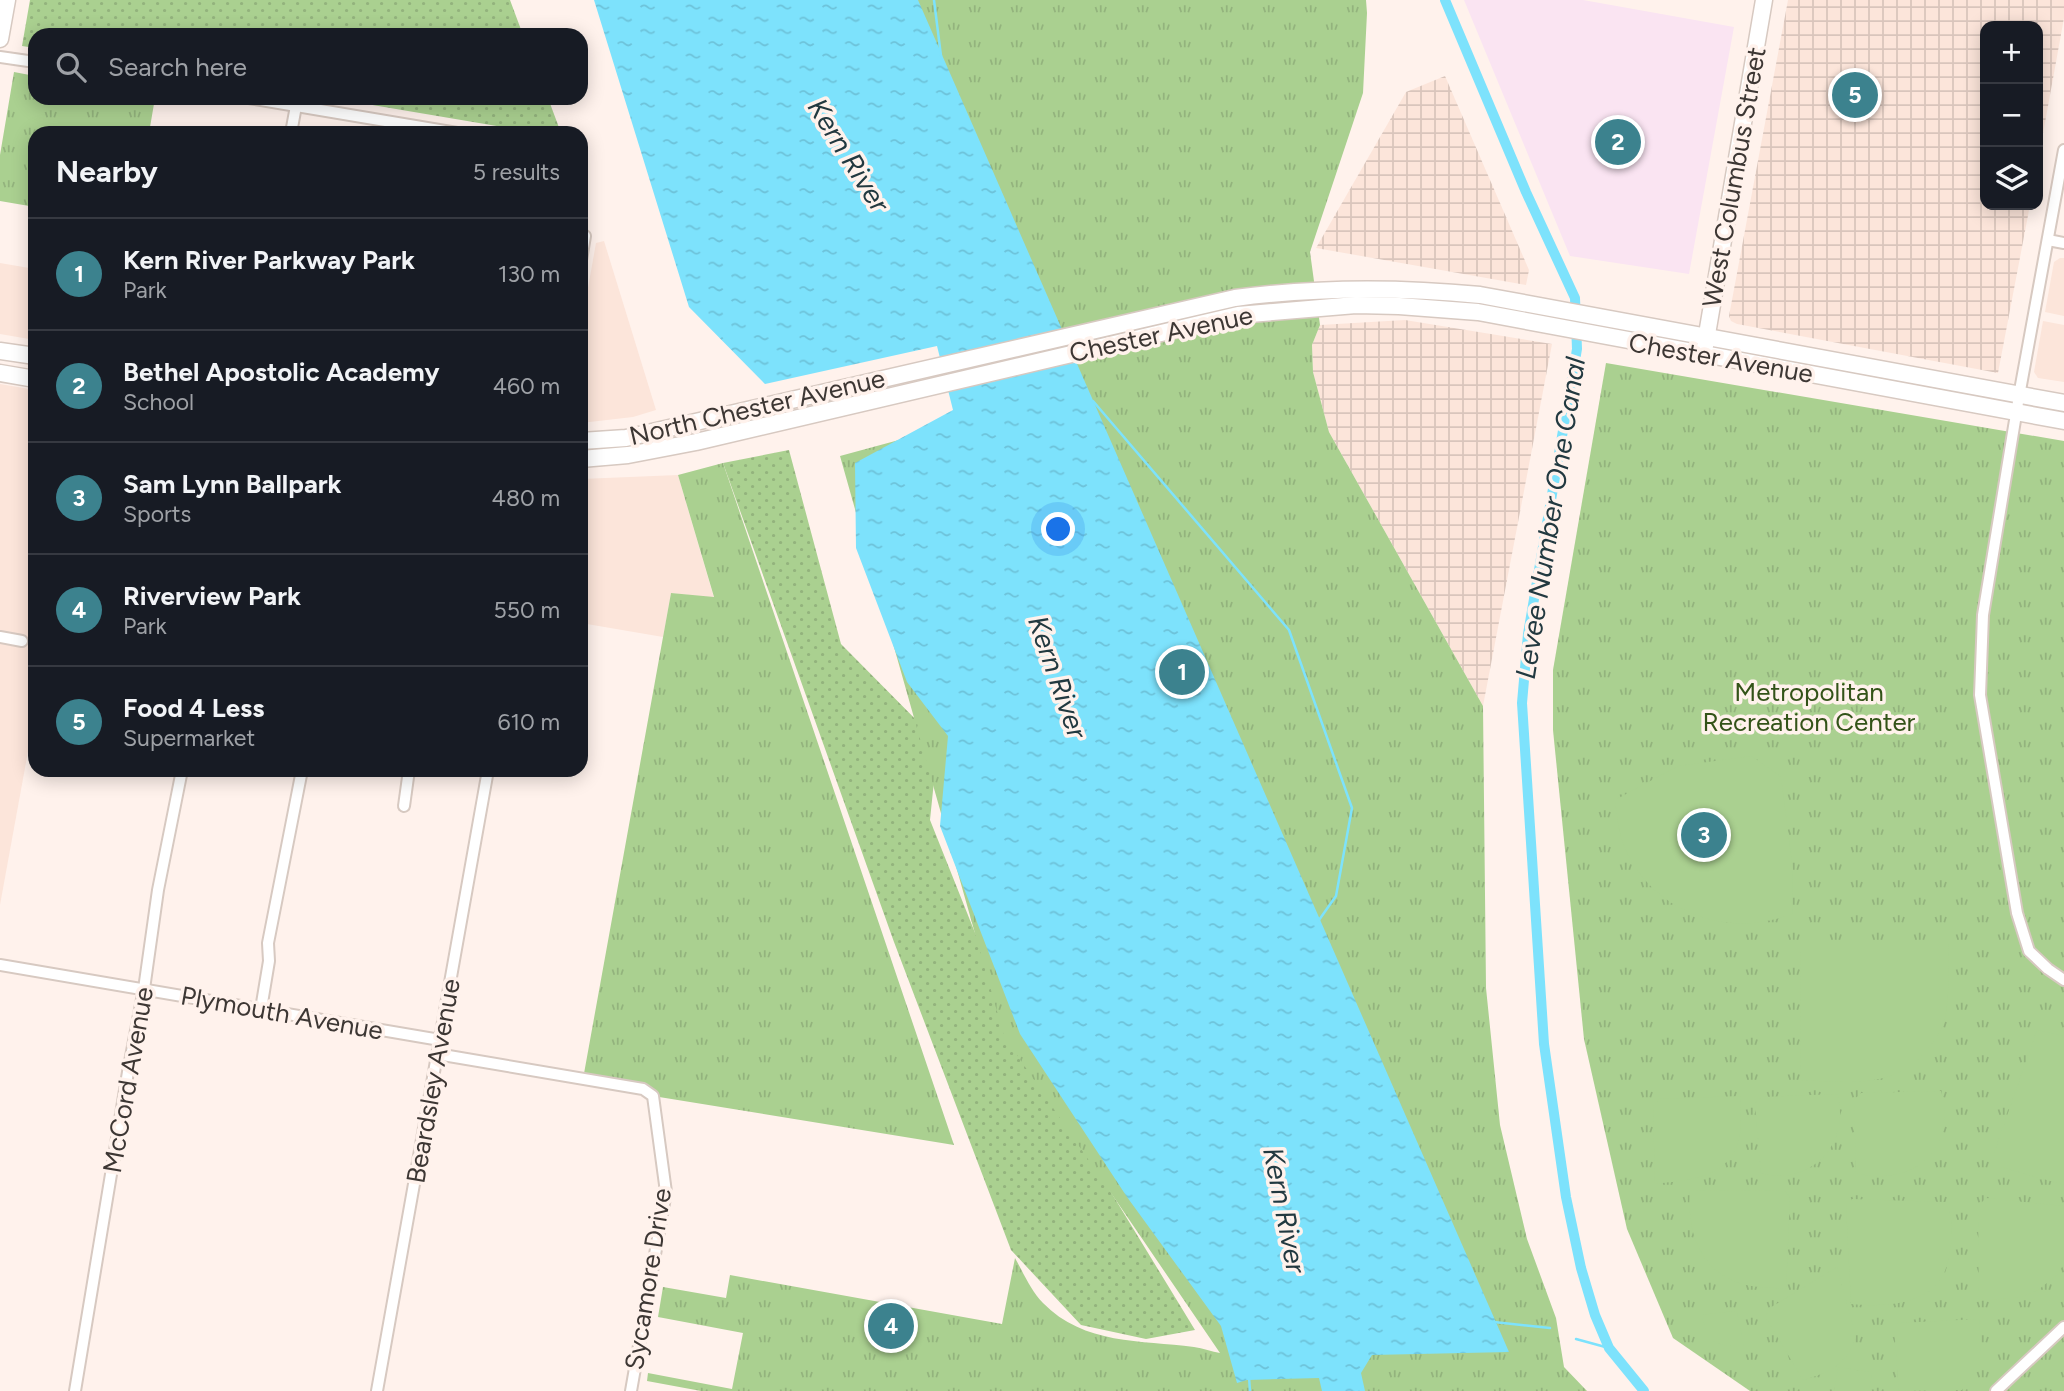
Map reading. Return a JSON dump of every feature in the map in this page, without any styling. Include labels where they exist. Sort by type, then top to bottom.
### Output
[{"type":"main road","points":[[0,39],[7,0]]},
{"type":"main road","name":"West Columbus Street","points":[[1703,355],[1764,0]]},
{"type":"main road","name":"Chester Avenue","points":[[933,367],[1235,298],[1306,290],[1400,289],[1480,295],[2064,403]]},
{"type":"main road","name":"Chester Avenue","points":[[923,388],[1238,315],[1356,305],[1399,306],[1478,312],[2064,421]]},
{"type":"main road","points":[[0,351],[28,355]]},
{"type":"main road","name":"North Chester Avenue","points":[[588,441],[626,438],[933,367]]},
{"type":"main road","points":[[0,373],[28,378]]},
{"type":"main road","name":"North Chester Avenue","points":[[588,458],[628,455],[695,442],[923,388]]},
{"type":"street","points":[[0,57],[28,61]]},
{"type":"street","points":[[290,105],[415,126]]},
{"type":"street","points":[[292,126],[296,106]]},
{"type":"street","points":[[2064,150],[2016,413],[1983,615],[1979,695],[2017,913],[2029,951],[2064,980]]},
{"type":"street","points":[[2048,240],[2064,243]]},
{"type":"street","points":[[0,637],[22,641]]},
{"type":"street","name":"McCord Avenue","points":[[75,1391],[144,989],[158,890],[180,777]]},
{"type":"street","points":[[261,1009],[269,961],[268,943],[301,777]]},
{"type":"street","points":[[404,806],[408,777]]},
{"type":"street","name":"Beardsley Avenue","points":[[377,1391],[487,777]]},
{"type":"street","name":"Plymouth Avenue","points":[[0,965],[440,1040]]},
{"type":"street","name":"Sycamore Drive","points":[[437,1054],[643,1089],[653,1097],[666,1192],[631,1391]]},
{"type":"street","points":[[1996,1391],[2064,1327]]},
{"type":"shaded area","points":[[1464,0],[1583,0],[1734,27],[1689,274],[1570,256]]},
{"type":"shaded area","points":[[1788,0],[2064,0],[2064,18],[2043,134],[2043,21],[1980,21],[1980,210],[2029,210],[1998,373],[1737,324],[1731,321],[1729,316]]},
{"type":"shaded area","points":[[1445,76],[1529,270],[1526,285],[1316,248],[1406,92]]},
{"type":"shaded area","points":[[604,241],[656,410],[633,417],[588,422],[588,288],[596,243]]},
{"type":"shaded area","points":[[2064,258],[2064,316],[2045,312],[2054,262]]},
{"type":"shaded area","points":[[0,263],[28,268],[28,339],[0,334]]},
{"type":"shaded area","points":[[1405,320],[1552,344],[1483,706],[1329,432],[1313,372],[1312,345],[1320,325]]},
{"type":"shaded area","points":[[2043,321],[2064,325],[2064,382],[2038,378],[2034,372]]},
{"type":"shaded area","points":[[0,384],[28,389],[28,751],[0,905]]},
{"type":"shaded area","points":[[678,475],[714,598],[671,593],[663,637],[588,624],[588,479]]},
{"type":"green space","points":[[30,0],[510,0],[520,28],[28,28],[28,47],[22,46]]},
{"type":"green space","points":[[607,0],[1366,0],[1363,93],[1310,252],[1320,325],[1312,345],[1313,372],[1329,432],[1483,706],[1486,988],[1500,1125],[1527,1239],[1556,1318],[1564,1367],[1587,1391],[701,1391],[647,1381],[648,1373],[732,1389],[743,1333],[658,1317],[663,1287],[726,1298],[730,1275],[1002,1324],[1015,1258],[1043,1303],[1076,1327],[1114,1338],[1194,1347],[1220,1353],[1004,1036],[840,456],[965,422],[940,329]]},
{"type":"green space","points":[[14,72],[28,75],[28,105],[154,105],[150,126],[28,126],[28,206],[0,201],[0,155]]},
{"type":"green space","points":[[372,105],[551,105],[558,126],[497,126]]},
{"type":"green space","name":"Metropolitan Recreation Center","points":[[1606,363],[2064,441],[2064,1391],[1750,1391],[1673,1338],[1627,1229],[1584,1039],[1553,730],[1553,670]]},
{"type":"green space","points":[[789,450],[841,644],[938,742],[930,820],[1017,1038],[1195,1330],[1146,1339],[1081,1325],[1011,1250],[894,942],[723,463]]},
{"type":"green space","points":[[723,463],[954,1145],[653,1096],[583,1079],[671,593],[714,597],[678,475]]},
{"type":"green space","points":[[1752,756],[1781,777],[1793,871],[1792,914],[1767,921],[1716,921],[1693,914],[1670,902],[1651,886],[1635,867],[1623,843],[1615,800],[1678,766]]},
{"type":"green space","points":[[1808,943],[1949,943],[1945,1019],[1935,1040],[1913,1064],[1884,1078],[1868,1081],[1800,1080],[1801,950]]},
{"type":"green space","points":[[2037,1030],[2064,1036],[2064,1185],[2001,1167],[1994,1153]]},
{"type":"green space","points":[[1941,1091],[1945,1112],[1943,1130],[1926,1159],[1912,1169],[1895,1175],[1856,1173],[1854,1100],[1861,1093]]},
{"type":"green space","points":[[1837,1094],[1840,1112],[1838,1129],[1823,1157],[1811,1167],[1796,1173],[1779,1176],[1761,1173],[1755,1104],[1761,1097]]},
{"type":"green space","points":[[1740,1096],[1741,1128],[1731,1157],[1713,1172],[1702,1176],[1655,1184],[1653,1106],[1659,1099]]},
{"type":"green space","points":[[1690,1190],[1785,1191],[1790,1197],[1786,1289],[1742,1284],[1712,1266],[1697,1244],[1693,1232]]},
{"type":"green space","points":[[1986,1198],[2064,1206],[2064,1264],[2057,1275],[2038,1290],[2021,1297],[1979,1301],[1978,1206]]},
{"type":"green space","points":[[1852,1199],[1946,1202],[1951,1220],[1951,1245],[1945,1271],[1934,1287],[1925,1294],[1901,1302],[1851,1304],[1846,1206]]},
{"type":"green space","points":[[1837,1267],[1856,1337],[1847,1355],[1836,1366],[1803,1380],[1766,1318],[1768,1309]]},
{"type":"green space","points":[[1737,1312],[1744,1346],[1725,1346],[1714,1341],[1707,1332],[1701,1315]]},
{"type":"green space","points":[[1979,1319],[1979,1357],[1974,1372],[1962,1390],[1899,1391],[1894,1328],[1898,1323]]},
{"type":"green space","points":[[1838,1367],[1869,1372],[1872,1376],[1869,1391],[1834,1391]]},
{"type":"water","name":"Kern River","points":[[594,0],[918,0],[1509,1352],[1372,1355],[1361,1373],[1365,1391],[1322,1391],[1319,1378],[1247,1380],[1237,1383],[1221,1326],[1127,1197],[1020,1034],[940,826],[948,736],[907,682],[856,548],[855,463],[953,410],[937,346],[765,384],[689,307]]},
{"type":"waterway","points":[[934,0],[941,56]]},
{"type":"waterway","name":"Levee Number One Canal","points":[[1445,0],[1526,192],[1575,298],[1577,349],[1528,634],[1522,703],[1544,1044],[1566,1197],[1581,1268],[1595,1315],[1609,1348],[1644,1391]]},
{"type":"waterway","points":[[1093,401],[1289,630],[1352,808],[1336,896],[1319,920]]},
{"type":"waterway","points":[[1494,1322],[1550,1328]]},
{"type":"waterway","points":[[1576,1339],[1609,1348]]},
{"type":"waterway","points":[[1249,1377],[1250,1391]]},
{"type":"place","name":"Food 4 Less","points":[[1855,95]]},
{"type":"place","name":"Bethel Apostolic Academy","points":[[1618,142]]},
{"type":"place","name":"Kern River Parkway Park","points":[[1182,672]]},
{"type":"place","name":"Sam Lynn Ballpark","points":[[1704,835]]},
{"type":"place","name":"Riverview Park","points":[[891,1326]]}]
